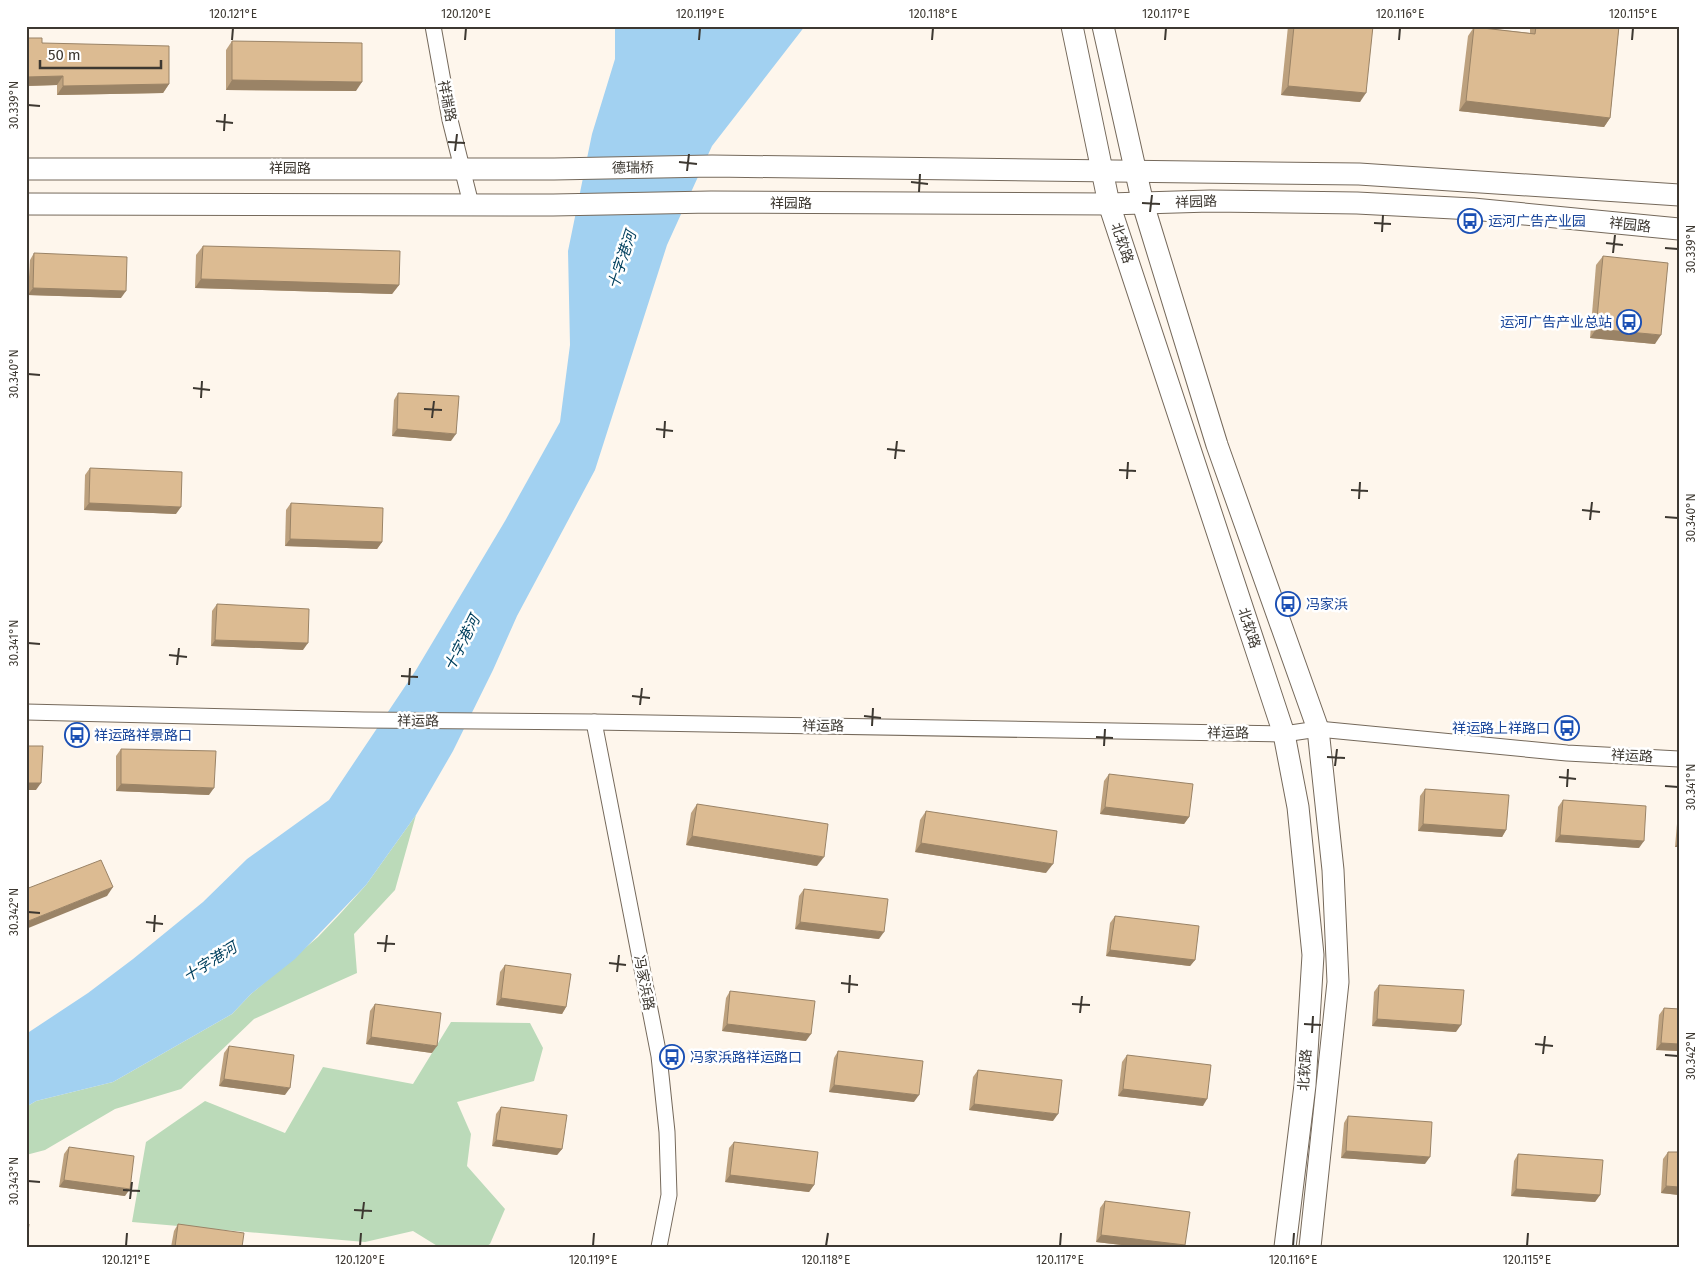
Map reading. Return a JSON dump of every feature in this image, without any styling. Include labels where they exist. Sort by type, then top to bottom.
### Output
[{"type":"main road","name":"北软路","points":[[1072,26],[1109,204],[1284,734],[1298,807],[1312,955],[1305,1086],[1285,1247]]},
{"type":"main road","name":"北软路","points":[[1103,26],[1143,204],[1217,445],[1318,729],[1333,870],[1338,982],[1310,1247]]},
{"type":"main road","name":"德瑞桥","points":[[554,169],[712,166],[1102,171]]},
{"type":"main road","name":"祥园路","points":[[26,169],[554,169]]},
{"type":"main road","points":[[1102,171],[1359,174],[1679,195]]},
{"type":"main road","name":"祥园路","points":[[471,204],[553,205],[712,202],[1143,204],[1210,201],[1357,203],[1473,209],[1679,229]]},
{"type":"main road","points":[[26,204],[471,204]]},
{"type":"street","name":"祥瑞路","points":[[433,26],[450,120],[471,204]]},
{"type":"street","name":"祥运路","points":[[26,712],[364,720],[1284,734],[1318,729],[1567,753],[1679,759]]},
{"type":"street","name":"冯家浜路","points":[[594,722],[659,1056],[667,1132],[669,1195],[659,1247]]},
{"type":"green space","points":[[416,815],[395,890],[354,934],[357,973],[254,1019],[181,1089],[115,1109],[45,1150],[26,1155],[26,1107],[36,1101],[113,1082],[232,1014],[251,994],[318,937],[339,915],[366,885]]},
{"type":"green space","points":[[451,1022],[530,1023],[543,1048],[534,1081],[457,1102],[471,1134],[467,1166],[505,1209],[490,1244],[485,1247],[439,1247],[413,1231],[365,1242],[132,1222],[146,1142],[205,1101],[285,1133],[323,1067],[413,1084]]},
{"type":"water","name":"十字港河","points":[[615,26],[805,26],[712,146],[667,245],[595,470],[517,616],[453,751],[416,815],[366,885],[295,959],[251,994],[232,1014],[113,1082],[36,1101],[26,1107],[26,1034],[88,993],[133,959],[203,902],[247,859],[329,800],[416,670],[505,521],[560,422],[570,345],[568,251],[592,134],[615,59]]},
{"type":"building","points":[[1294,26],[1373,26],[1366,93],[1288,86]]},
{"type":"building","points":[[1536,26],[1619,26],[1610,118],[1466,101],[1474,27],[1535,34]]},
{"type":"building","points":[[26,38],[42,38],[42,43],[169,46],[169,84],[63,86],[63,76],[26,77]]},
{"type":"building","points":[[232,41],[362,43],[362,82],[232,80]]},
{"type":"building","points":[[203,246],[400,251],[399,285],[201,279]]},
{"type":"building","points":[[34,253],[127,257],[126,291],[33,288]]},
{"type":"building","points":[[1603,256],[1668,263],[1661,335],[1596,329]]},
{"type":"building","points":[[398,393],[459,396],[456,434],[397,429]]},
{"type":"building","points":[[90,468],[182,472],[181,507],[89,503]]},
{"type":"building","points":[[291,503],[383,508],[382,542],[290,539]]},
{"type":"building","points":[[217,604],[309,609],[308,643],[215,640]]},
{"type":"building","points":[[26,746],[43,746],[41,783],[26,783]]},
{"type":"building","points":[[121,749],[216,751],[214,788],[121,784]]},
{"type":"building","points":[[1109,774],[1193,784],[1189,817],[1105,807]]},
{"type":"building","points":[[1425,789],[1509,795],[1506,830],[1423,824]]},
{"type":"building","points":[[1563,800],[1646,806],[1644,841],[1560,835]]},
{"type":"building","points":[[697,804],[828,824],[824,857],[692,836]]},
{"type":"building","points":[[926,811],[1057,831],[1053,864],[921,843]]},
{"type":"building","points":[[101,860],[113,887],[26,922],[26,889]]},
{"type":"building","points":[[804,889],[888,899],[884,932],[800,922]]},
{"type":"building","points":[[1115,916],[1199,926],[1195,960],[1110,950]]},
{"type":"building","points":[[505,965],[571,974],[566,1007],[501,998]]},
{"type":"building","points":[[1379,985],[1464,990],[1461,1025],[1377,1019]]},
{"type":"building","points":[[730,991],[815,1001],[811,1034],[727,1024]]},
{"type":"building","points":[[375,1004],[441,1013],[437,1046],[371,1037]]},
{"type":"building","points":[[1664,1008],[1679,1009],[1679,1044],[1661,1043]]},
{"type":"building","points":[[229,1046],[294,1055],[290,1088],[224,1079]]},
{"type":"building","points":[[838,1051],[923,1061],[919,1095],[834,1085]]},
{"type":"building","points":[[1127,1055],[1211,1065],[1207,1099],[1123,1089]]},
{"type":"building","points":[[978,1070],[1062,1080],[1058,1114],[974,1104]]},
{"type":"building","points":[[501,1107],[567,1115],[562,1149],[496,1140]]},
{"type":"building","points":[[1348,1116],[1432,1122],[1430,1157],[1346,1151]]},
{"type":"building","points":[[734,1142],[818,1152],[814,1185],[730,1175]]},
{"type":"building","points":[[69,1147],[134,1156],[130,1189],[64,1180]]},
{"type":"building","points":[[1668,1152],[1679,1152],[1679,1187],[1666,1186]]},
{"type":"building","points":[[1518,1154],[1603,1160],[1600,1195],[1516,1189]]},
{"type":"building","points":[[1105,1201],[1190,1212],[1185,1245],[1101,1235]]},
{"type":"building","points":[[26,1224],[29,1224],[26,1247]]},
{"type":"building","points":[[178,1224],[244,1233],[242,1247],[175,1247]]},
{"type":"place","name":"运河广告产业园","points":[[1470,221]]},
{"type":"place","name":"运河广告产业总站","points":[[1629,322]]},
{"type":"place","name":"冯家浜","points":[[1288,604]]},
{"type":"place","name":"祥运路上祥路口","points":[[1567,728]]},
{"type":"place","name":"祥运路祥景路口","points":[[77,735]]},
{"type":"place","name":"冯家浜路祥运路口","points":[[672,1057]]}]
